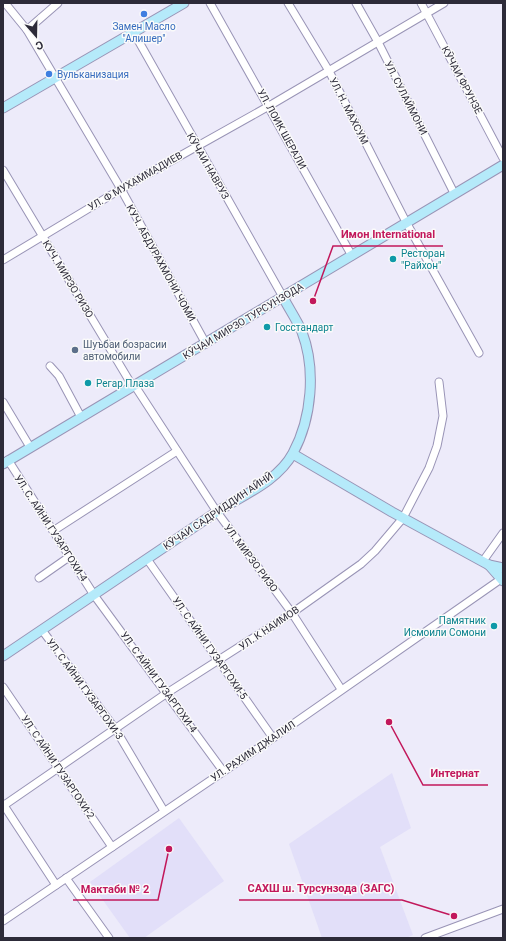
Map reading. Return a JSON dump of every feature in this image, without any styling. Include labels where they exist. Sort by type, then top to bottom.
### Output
[{"type":"street","name":"КУЧ. АБДУРАХМОНИ ЧОМИ","points":[[5,3],[27,30],[121,189],[206,344]]},
{"type":"street","points":[[27,30],[58,3]]},
{"type":"street","points":[[3,108],[56,79],[184,3]]},
{"type":"street","name":"УЛ. ЛОИК ШЕРАЛИ","points":[[210,3],[352,256]]},
{"type":"street","name":"УЛ. Н. МАХСУМ","points":[[288,3],[329,71],[406,222],[479,353]]},
{"type":"street","name":"УЛ. СУЛАЙМОНИ","points":[[356,3],[378,42],[454,193]]},
{"type":"street","name":"КӮЧАИ ФРУНЗЕ","points":[[421,3],[503,158]]},
{"type":"street","name":"УЛ. Ф МУХАММАДИЕВ","points":[[3,260],[42,235],[269,106],[444,3]]},
{"type":"street","name":"КӮЧАИ НАВРУЗ","points":[[134,33],[283,297]]},
{"type":"street","name":"КӮЧАИ МИРЗО ТУРСУНЗОДА","points":[[6,462],[206,344],[454,193],[503,166]]},
{"type":"street","name":"КУЧ. МИРЗО РИЗО","points":[[3,170],[134,386]]},
{"type":"street","name":"КӮЧАИ САДРИДДИН АЙНӢ","points":[[3,656],[270,478],[293,454],[304,426],[308,408],[310,384],[306,350],[301,331],[283,297]]},
{"type":"street","points":[[50,366],[60,376],[82,417]]},
{"type":"street","name":"УЛ. К НАИМОВ","points":[[3,805],[59,766],[116,730],[167,693],[220,661],[292,613],[361,564],[403,518],[429,468],[437,446],[444,416],[439,382]]},
{"type":"street","name":"УЛ. МИРЗО РИЗО","points":[[134,386],[217,512],[292,613],[341,689]]},
{"type":"street","points":[[3,402],[30,447]]},
{"type":"street","points":[[53,531],[177,451]]},
{"type":"street","points":[[293,454],[403,518],[486,563],[503,568]]},
{"type":"street","name":"УЛ. С. АЙНИ ГУЗАРГОХИ-4","points":[[6,462],[94,594]]},
{"type":"street","points":[[486,563],[503,533]]},
{"type":"street","points":[[39,578],[69,557]]},
{"type":"street","name":"УЛ. С АЙНИ ГУЗАРГОХИ-5","points":[[147,559],[273,738]]},
{"type":"street","points":[[486,563],[502,580]]},
{"type":"street","name":"УЛ. РАХИМ ДЖАЛИЛ","points":[[3,921],[273,738],[341,689],[502,580]]},
{"type":"street","name":"УЛ. С АЙНИ ГУЗАРГОХИ-4","points":[[94,594],[223,771]]},
{"type":"street","name":"УЛ. С АЙНИ ГУЗАРГОХИ-3","points":[[42,630],[116,730],[164,811]]},
{"type":"street","name":"УЛ. С АЙНИ ГУЗАРГОХИ-2","points":[[3,687],[59,766],[112,847]]},
{"type":"street","points":[[3,805],[56,885]]},
{"type":"street","points":[[66,878],[109,938]]},
{"type":"street","points":[[425,938],[503,909]]},
{"type":"shaded area","points":[[392,773],[411,828],[380,847],[413,935],[406,938],[322,938],[289,844]]},
{"type":"shaded area","points":[[179,818],[224,881],[144,938],[130,938],[90,882]]},
{"type":"place","name":"Замен Масло \"Алишер\"","points":[[144,14]]},
{"type":"place","name":"Вульканизация","points":[[49,74]]},
{"type":"place","name":"Ресторан \"Райхон\"","points":[[393,259]]},
{"type":"place","name":"Имон International","points":[[313,301]]},
{"type":"place","name":"Госстандарт","points":[[267,327]]},
{"type":"place","name":"Шуъбаи бозрасии автомобили","points":[[75,350]]},
{"type":"place","name":"Регар Плаза","points":[[88,383]]},
{"type":"place","name":"Памятник Исмоили Сомони","points":[[494,626]]},
{"type":"place","name":"Интернат","points":[[389,722]]},
{"type":"place","name":"Мактаби № 2","points":[[169,849]]},
{"type":"place","name":"САХШ ш. Турсунзода (ЗАГС)","points":[[454,916]]}]
